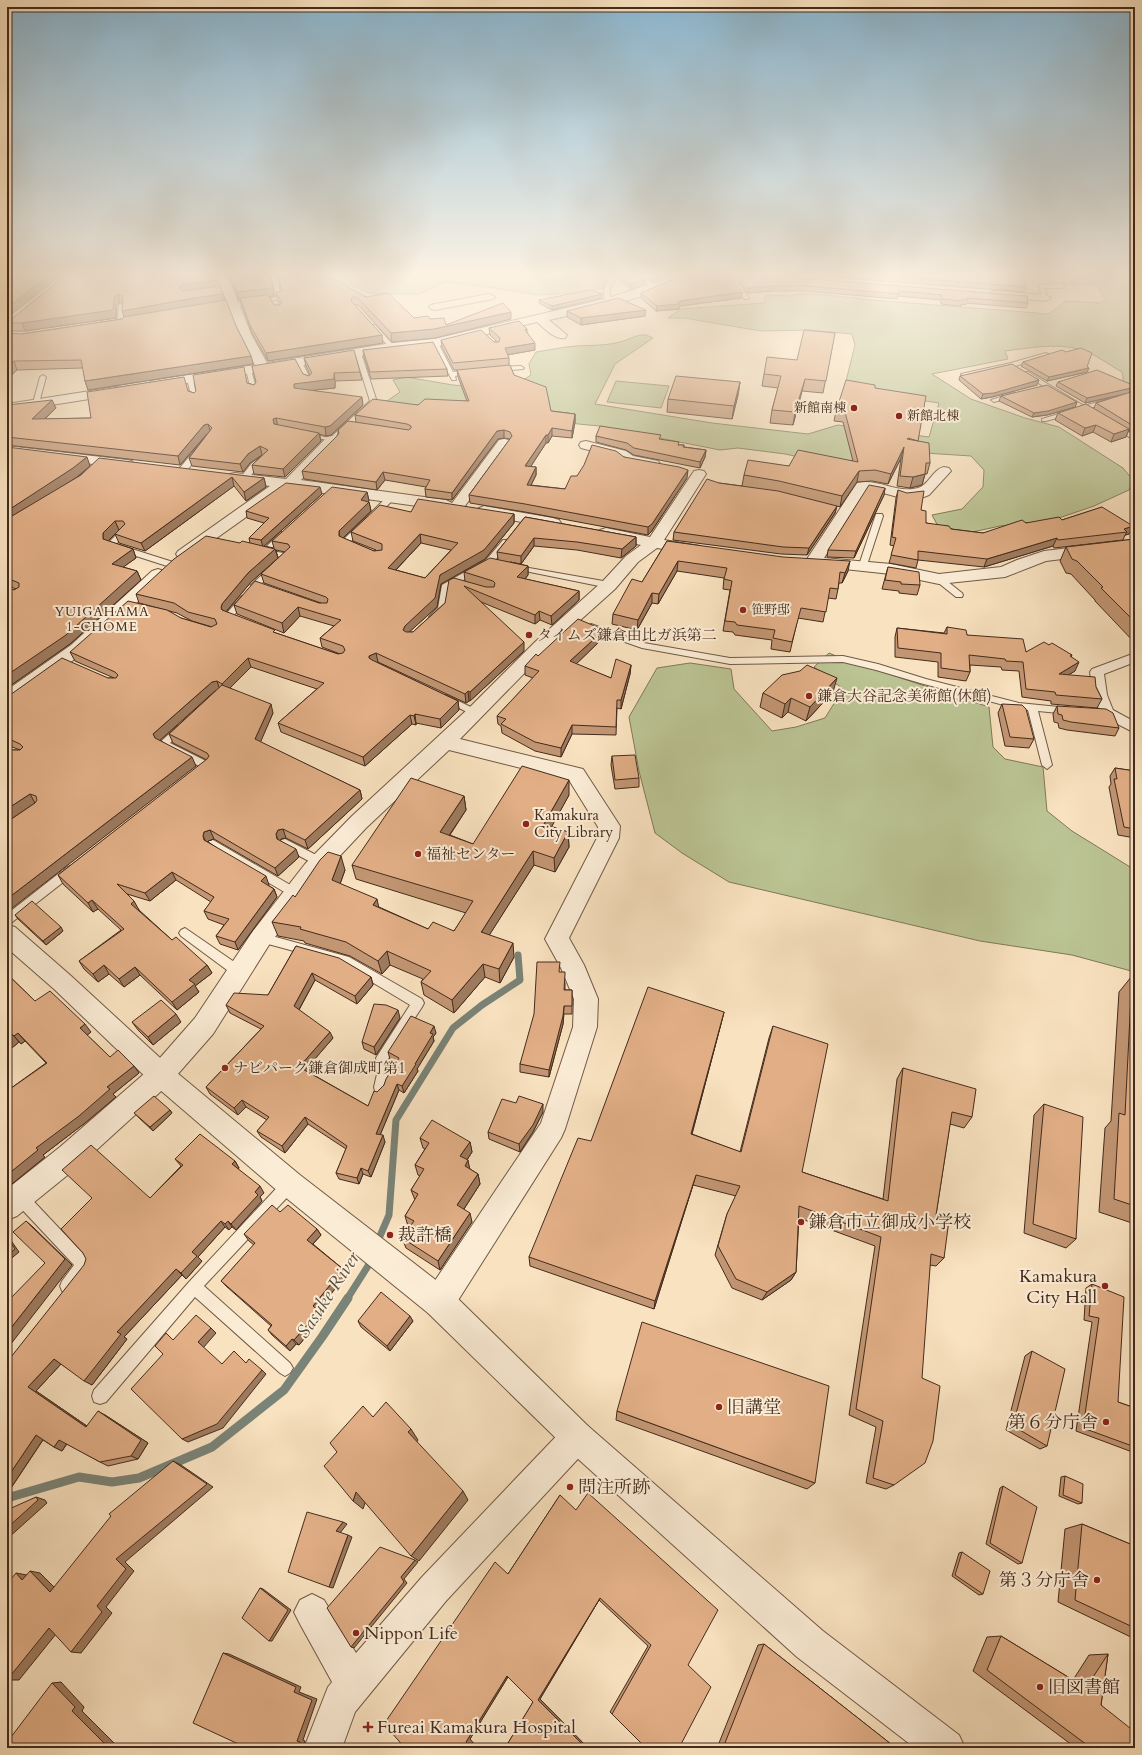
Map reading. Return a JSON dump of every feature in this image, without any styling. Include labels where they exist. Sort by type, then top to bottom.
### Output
[{"type":"street","points":[[257,356],[263,368]]},
{"type":"street","points":[[144,386],[192,375],[248,370],[339,356]]},
{"type":"street","points":[[7,408],[129,389]]},
{"type":"street","points":[[7,699],[66,661],[77,649],[129,605],[170,564],[214,539],[287,483],[332,440]]},
{"type":"street","points":[[457,506],[504,443]]},
{"type":"street","points":[[586,445],[621,454],[629,460],[668,466]]},
{"type":"street","points":[[7,450],[100,464],[139,466]]},
{"type":"street","points":[[13,1201],[70,1156],[161,1074],[204,1026],[261,938],[320,862],[359,822],[476,712],[570,618],[608,585],[632,558],[654,543],[705,478],[683,468]]},
{"type":"street","points":[[175,470],[202,473]]},
{"type":"street","points":[[944,470],[924,492],[905,494],[878,486],[862,486],[840,511],[805,562],[863,565],[939,578],[1005,572],[1023,563],[1044,556],[1132,548]]},
{"type":"street","points":[[223,476],[335,489],[457,506],[522,521],[567,526]]},
{"type":"street","points":[[588,530],[654,543],[711,551]]},
{"type":"street","points":[[1135,656],[1097,672],[1104,713],[1135,728]]},
{"type":"street","points":[[439,1302],[552,1128],[585,1027],[586,999],[572,965],[557,939],[608,838],[609,826],[576,774],[445,742]]},
{"type":"street","points":[[7,934],[62,982],[161,1074],[290,1184],[356,1238],[439,1302],[577,1437],[810,1644],[946,1748]]},
{"type":"street","points":[[324,1748],[341,1700],[354,1684],[434,1589],[577,1437]]},
{"type":"street","points":[[312,1612],[354,1684]]},
{"type":"lane","points":[[301,434],[332,440],[352,425],[374,402],[359,356]]},
{"type":"lane","points":[[442,356],[454,381]]},
{"type":"lane","points":[[964,374],[1044,356]]},
{"type":"lane","points":[[299,362],[309,382]]},
{"type":"lane","points":[[1012,364],[1096,416]]},
{"type":"lane","points":[[489,370],[521,368]]},
{"type":"lane","points":[[248,370],[254,391]]},
{"type":"lane","points":[[451,374],[482,371]]},
{"type":"lane","points":[[192,375],[195,399]]},
{"type":"lane","points":[[36,403],[43,377]]},
{"type":"lane","points":[[1039,388],[1054,384]]},
{"type":"lane","points":[[994,400],[1024,392]]},
{"type":"lane","points":[[1044,420],[1112,400]]},
{"type":"lane","points":[[1108,423],[1135,438]]},
{"type":"lane","points":[[175,470],[205,442]]},
{"type":"lane","points":[[244,478],[254,466],[265,458]]},
{"type":"lane","points":[[323,499],[335,489]]},
{"type":"lane","points":[[358,548],[344,543],[392,497]]},
{"type":"lane","points":[[863,565],[879,516]]},
{"type":"lane","points":[[244,622],[228,616],[255,585],[287,556],[261,551],[288,531]]},
{"type":"lane","points":[[123,533],[110,545],[170,564]]},
{"type":"lane","points":[[426,624],[442,609],[445,588],[492,562],[510,537]]},
{"type":"lane","points":[[510,566],[608,585]]},
{"type":"lane","points":[[939,578],[959,595]]},
{"type":"lane","points":[[454,582],[468,586]]},
{"type":"lane","points":[[255,585],[269,590]]},
{"type":"lane","points":[[570,618],[642,645],[661,649],[730,660],[843,659],[878,667],[923,681],[1019,706],[1077,711]]},
{"type":"lane","points":[[434,693],[476,712]]},
{"type":"lane","points":[[1032,708],[1047,765]]},
{"type":"lane","points":[[188,779],[206,765],[163,744],[191,719]]},
{"type":"lane","points":[[285,842],[320,862]]},
{"type":"lane","points":[[213,844],[295,893]]},
{"type":"lane","points":[[7,920],[81,862]]},
{"type":"lane","points":[[185,933],[239,972]]},
{"type":"lane","points":[[261,938],[345,960],[418,1003],[382,1058],[384,1070],[380,1087]]},
{"type":"lane","points":[[100,1396],[194,1287],[290,1184]]},
{"type":"lane","points":[[13,1201],[84,1265],[60,1295]]},
{"type":"lane","points":[[194,1287],[285,1368]]},
{"type":"green space","points":[[534,356],[627,356],[615,364],[595,404],[712,423],[808,434],[838,425],[929,437],[939,403],[886,395],[845,385],[852,356],[1007,356],[1008,359],[932,374],[971,399],[1025,418],[1059,427],[1123,468],[1133,480],[1129,490],[1094,506],[1053,520],[1000,526],[959,535],[939,528],[932,515],[962,509],[983,487],[984,470],[971,456],[925,453],[908,456],[882,473],[785,454],[738,448],[720,450],[599,426],[394,406],[387,401],[400,392],[393,380],[406,377],[453,385],[493,388],[517,384],[531,375],[529,364]]},
{"type":"green space","points":[[1095,356],[1135,356],[1135,391],[1124,385],[1122,372]]},
{"type":"green space","points":[[616,381],[669,386],[661,408],[607,402]]},
{"type":"green space","points":[[829,653],[843,659],[989,707],[993,747],[1005,759],[1043,767],[1047,811],[1072,831],[1135,870],[1135,972],[1072,955],[980,941],[729,882],[682,853],[655,833],[639,771],[629,717],[657,668],[690,663],[731,669],[734,689],[772,731],[796,727],[825,718],[843,689],[814,667]]},
{"type":"building","points":[[7,356],[251,356],[85,381],[81,360],[14,361],[7,367]]},
{"type":"building","points":[[317,356],[356,356],[360,372],[334,373],[334,379],[294,384],[294,388],[362,397],[330,426],[325,427],[276,418],[273,419],[274,424],[319,433],[283,469],[252,465],[268,450],[260,446],[248,454],[240,464],[189,458],[212,428],[208,424],[204,425],[178,456],[7,437],[7,405],[52,400],[32,419],[91,418],[87,392],[184,377],[188,391],[194,393],[196,391],[193,375],[244,367],[247,383],[254,385],[256,382],[252,366],[295,359],[303,374],[309,376],[312,373],[304,358]]},
{"type":"building","points":[[365,356],[440,356],[447,369],[370,372]]},
{"type":"building","points":[[449,356],[508,356],[509,358],[453,363]]},
{"type":"building","points":[[798,356],[831,356],[826,381],[805,379],[795,412],[772,410],[781,376],[764,374],[767,357],[797,360]]},
{"type":"building","points":[[1043,356],[1091,356],[1087,367],[1089,368],[1049,377],[1023,362]]},
{"type":"building","points":[[1012,364],[1039,380],[994,393],[983,394],[960,376]]},
{"type":"building","points":[[510,365],[514,375],[546,387],[551,411],[575,414],[572,431],[552,428],[525,466],[536,467],[527,485],[565,489],[571,476],[577,476],[584,465],[592,445],[616,451],[624,457],[688,470],[652,524],[648,527],[469,495],[512,436],[510,432],[504,430],[497,431],[452,493],[425,489],[430,480],[383,472],[376,482],[302,471],[337,436],[339,433],[338,430],[348,421],[409,430],[411,428],[411,426],[407,424],[355,415],[373,399],[418,405],[425,399],[469,401],[457,370]]},
{"type":"building","points":[[1097,370],[1135,386],[1135,427],[1096,403],[1131,392],[1131,388],[1087,398],[1058,382]]},
{"type":"building","points":[[676,376],[740,382],[734,406],[668,399]]},
{"type":"building","points":[[846,380],[875,385],[875,388],[926,396],[918,441],[929,443],[930,463],[926,463],[925,474],[913,477],[900,476],[904,447],[891,474],[875,470],[859,471],[842,496],[779,481],[744,475],[748,460],[789,466],[798,450],[858,462],[845,412],[836,411]]},
{"type":"building","points":[[1047,385],[1077,402],[1048,411],[1034,413],[1001,396]]},
{"type":"building","points":[[1086,404],[1129,429],[1114,434],[1096,425],[1085,428],[1058,413]]},
{"type":"building","points":[[600,426],[661,435],[659,439],[679,442],[678,445],[684,445],[683,447],[706,450],[700,462],[634,448],[627,443],[596,436]]},
{"type":"building","points":[[7,447],[87,457],[73,468],[7,511]]},
{"type":"building","points":[[99,458],[264,478],[244,492],[232,477],[141,543],[115,534],[125,524],[123,521],[115,521],[103,533],[103,539],[133,549],[112,564],[137,571],[66,635],[7,675],[7,587],[14,590],[19,587],[19,583],[7,578],[7,519],[81,475]]},
{"type":"building","points":[[707,479],[719,483],[778,491],[837,506],[809,548],[783,547],[674,532]]},
{"type":"building","points":[[286,483],[320,487],[261,540],[249,538],[269,518],[246,511]]},
{"type":"building","points":[[869,485],[885,488],[856,551],[828,550]]},
{"type":"building","points":[[332,487],[367,492],[361,500],[369,502],[339,531],[339,536],[374,551],[382,550],[382,544],[351,532],[380,505],[411,512],[418,499],[514,514],[484,550],[440,575],[435,598],[405,626],[403,630],[406,632],[413,632],[445,603],[449,580],[454,578],[486,587],[494,587],[495,583],[493,581],[464,572],[490,558],[528,566],[517,577],[579,591],[551,616],[539,611],[535,615],[464,586],[524,642],[470,692],[468,691],[465,694],[376,653],[369,656],[372,660],[458,701],[440,719],[415,714],[414,716],[410,715],[363,757],[278,723],[324,683],[248,658],[222,684],[217,681],[212,682],[153,734],[155,738],[192,757],[7,899],[7,822],[35,803],[37,800],[36,796],[30,794],[7,809],[7,747],[13,750],[20,750],[23,747],[7,738],[7,696],[62,658],[108,678],[116,678],[118,675],[115,672],[70,652],[128,601],[167,610],[181,618],[211,627],[217,624],[215,619],[188,612],[174,603],[136,594],[174,559],[206,536],[240,543],[242,541],[275,549],[248,573],[222,604],[222,610],[275,630],[273,632],[338,654],[343,653],[345,650],[343,646],[320,638],[341,620],[298,607],[282,623],[234,605],[255,581],[319,603],[327,603],[328,599],[326,597],[261,574],[290,547],[288,544],[272,541]],"holes":[[[420,534],[458,543],[425,578],[388,568]]]},
{"type":"building","points":[[898,490],[907,493],[924,491],[921,510],[926,511],[926,523],[949,526],[951,529],[983,533],[1022,520],[1026,523],[1059,517],[1062,520],[1102,507],[1133,526],[1124,529],[1127,532],[1058,540],[1057,538],[987,559],[918,551],[918,560],[891,555],[896,538],[892,537]]},
{"type":"building","points":[[525,517],[636,537],[622,549],[577,542],[534,538],[521,556],[497,552]]},
{"type":"building","points":[[1135,539],[1135,622],[1101,588],[1103,587],[1077,561],[1072,559],[1066,547]]},
{"type":"building","points":[[667,541],[783,557],[850,561],[845,573],[840,572],[838,589],[830,588],[826,612],[801,608],[792,642],[773,638],[775,630],[737,625],[735,622],[725,621],[732,581],[724,579],[727,568],[678,561],[659,594],[652,593],[638,620],[613,614],[632,579],[642,582]]},
{"type":"building","points":[[888,567],[919,572],[920,585],[901,584],[901,582],[885,580]]},
{"type":"building","points":[[578,619],[604,630],[570,661],[611,678],[616,659],[631,665],[621,700],[617,700],[616,727],[572,725],[561,748],[535,742],[501,724],[506,719],[497,716],[539,671],[525,666],[536,654],[538,656]]},
{"type":"building","points":[[947,627],[966,630],[967,635],[1023,639],[1026,652],[1044,642],[1049,645],[1052,643],[1072,655],[1070,656],[1079,662],[1059,674],[1095,677],[1096,687],[1102,699],[1056,695],[1055,692],[1026,689],[1023,662],[969,655],[970,672],[941,668],[941,653],[898,648],[897,628],[947,634]]},
{"type":"building","points":[[807,665],[837,678],[810,707],[791,698],[785,704],[763,693],[782,675],[800,671]]},
{"type":"building","points":[[222,685],[271,704],[255,739],[360,790],[305,840],[283,829],[278,830],[276,834],[277,839],[296,849],[275,868],[210,830],[204,832],[204,840],[266,876],[261,881],[274,889],[235,942],[216,936],[229,919],[204,911],[214,897],[172,872],[145,893],[117,884],[134,901],[131,904],[172,940],[176,937],[207,965],[189,980],[195,984],[172,1002],[135,967],[119,979],[104,965],[93,974],[79,961],[124,929],[92,900],[88,903],[58,875],[207,759],[209,756],[207,753],[169,734]]},
{"type":"building","points":[[1002,704],[1022,705],[1026,709],[1034,739],[1010,737]]},
{"type":"building","points":[[1057,706],[1106,709],[1113,713],[1119,728],[1063,720],[1062,715],[1058,714]]},
{"type":"building","points":[[635,755],[639,778],[615,780],[612,756]]},
{"type":"building","points":[[522,766],[569,780],[544,824],[568,832],[554,858],[533,851],[481,932],[513,943],[499,969],[483,964],[452,1000],[421,982],[431,971],[387,951],[378,961],[346,942],[300,929],[301,927],[272,922],[293,895],[295,897],[320,860],[328,852],[341,856],[332,880],[377,899],[373,905],[428,929],[433,922],[454,931],[473,901],[352,865],[411,778],[464,796],[440,832],[473,844]]},
{"type":"building","points":[[1115,768],[1135,771],[1135,829],[1124,827],[1114,779],[1117,779]]},
{"type":"building","points":[[32,901],[61,927],[43,941],[15,915]]},
{"type":"building","points":[[296,946],[339,958],[371,977],[355,996],[312,973],[294,1006],[330,1032],[299,1067],[368,1106],[374,1091],[377,1092],[384,1085],[399,1058],[388,1052],[411,1016],[434,1026],[430,1033],[433,1034],[402,1086],[397,1084],[376,1134],[383,1135],[368,1171],[361,1168],[357,1178],[336,1173],[347,1146],[305,1117],[282,1146],[257,1131],[269,1117],[242,1100],[234,1108],[206,1087],[264,1026],[226,1005],[234,993],[268,995]]},
{"type":"building","points":[[537,962],[560,962],[559,972],[565,972],[564,990],[572,990],[572,1006],[564,1006],[563,1016],[549,1070],[520,1064],[534,1014]]},
{"type":"building","points":[[7,974],[35,1001],[50,991],[85,1024],[80,1028],[110,1057],[118,1050],[134,1066],[107,1087],[110,1089],[79,1116],[36,1148],[38,1150],[7,1175],[7,1091],[47,1063],[18,1033],[14,1036],[12,1034],[7,1039]]},
{"type":"building","points":[[1132,976],[1135,977],[1135,1206],[1114,1199],[1119,1113],[1125,1115]]},
{"type":"building","points":[[648,987],[724,1012],[691,1134],[741,1152],[773,1026],[828,1044],[802,1172],[888,1201],[903,1068],[976,1089],[972,1117],[952,1112],[936,1215],[949,1220],[944,1258],[931,1254],[922,1378],[940,1386],[933,1441],[925,1463],[894,1485],[873,1478],[883,1421],[856,1409],[881,1237],[799,1206],[796,1272],[767,1292],[736,1279],[718,1246],[727,1214],[740,1186],[696,1175],[655,1301],[529,1257],[578,1138],[591,1141]]},
{"type":"building","points":[[161,1000],[176,1014],[148,1037],[132,1022]]},
{"type":"building","points":[[374,1004],[386,1005],[398,1010],[374,1047],[362,1042]]},
{"type":"building","points":[[154,1096],[170,1110],[150,1127],[134,1113]]},
{"type":"building","points":[[519,1096],[543,1104],[533,1125],[519,1144],[488,1132],[502,1099],[516,1103]]},
{"type":"building","points":[[1044,1104],[1083,1117],[1076,1239],[1033,1224]]},
{"type":"building","points":[[432,1120],[470,1142],[460,1156],[468,1160],[465,1166],[478,1174],[457,1205],[470,1213],[438,1261],[402,1238],[414,1221],[405,1216],[418,1194],[411,1190],[424,1169],[415,1165],[429,1143],[420,1138]]},
{"type":"building","points":[[200,1134],[235,1161],[232,1164],[260,1186],[255,1192],[258,1195],[231,1224],[228,1221],[225,1224],[221,1221],[192,1252],[197,1256],[181,1273],[176,1269],[117,1332],[121,1334],[84,1381],[54,1359],[28,1387],[86,1427],[98,1411],[141,1440],[131,1456],[100,1462],[59,1440],[54,1447],[36,1435],[7,1478],[7,1362],[84,1265],[86,1259],[83,1253],[61,1229],[92,1198],[62,1170],[91,1145],[150,1198],[183,1165],[175,1159]]},
{"type":"building","points":[[272,1205],[280,1212],[288,1205],[317,1229],[307,1240],[343,1269],[313,1306],[319,1311],[294,1340],[292,1339],[286,1346],[268,1330],[272,1325],[221,1281],[255,1243],[244,1234]]},
{"type":"building","points":[[26,1221],[65,1259],[7,1333],[7,1302],[45,1263],[13,1232]]},
{"type":"building","points":[[7,1237],[15,1249],[7,1256]]},
{"type":"building","points":[[1092,1284],[1124,1297],[1118,1402],[1135,1408],[1135,1447],[1083,1428],[1099,1318],[1089,1316]]},
{"type":"building","points":[[381,1292],[410,1316],[387,1346],[358,1321]]},
{"type":"building","points":[[196,1315],[211,1328],[198,1342],[222,1364],[234,1351],[246,1363],[249,1359],[262,1370],[217,1424],[182,1439],[131,1389],[163,1354],[155,1346],[166,1333],[173,1340]]},
{"type":"building","name":"旧講堂","points":[[642,1322],[829,1386],[815,1483],[617,1411]]},
{"type":"building","points":[[1032,1351],[1065,1369],[1047,1446],[1013,1426]]},
{"type":"building","points":[[386,1402],[411,1429],[408,1432],[463,1491],[411,1556],[356,1492],[353,1501],[324,1466],[337,1452],[330,1443],[363,1406],[373,1417]]},
{"type":"building","points":[[173,1461],[207,1484],[116,1559],[126,1569],[97,1606],[102,1612],[71,1652],[49,1628],[7,1680],[7,1584],[16,1573],[22,1580],[30,1571],[50,1592],[111,1516],[109,1514]]},
{"type":"building","points":[[1065,1476],[1083,1484],[1082,1503],[1063,1495]]},
{"type":"building","points":[[1003,1486],[1037,1507],[1022,1563],[990,1543]]},
{"type":"building","points":[[588,1493],[718,1610],[688,1665],[711,1687],[679,1748],[646,1748],[612,1714],[651,1645],[600,1598],[538,1700],[586,1748],[505,1748],[533,1702],[507,1676],[466,1742],[472,1748],[405,1748],[384,1724],[495,1562],[508,1574],[560,1495],[576,1510]]},
{"type":"building","points":[[36,1497],[38,1500],[7,1528],[7,1510]]},
{"type":"building","points":[[307,1512],[343,1522],[336,1531],[348,1535],[329,1587],[288,1572]]},
{"type":"building","name":"第３分庁舎","points":[[1082,1524],[1135,1546],[1135,1628],[1075,1600]]},
{"type":"building","points":[[380,1547],[415,1560],[401,1577],[404,1582],[351,1647],[327,1608]]},
{"type":"building","points":[[962,1552],[990,1571],[983,1594],[955,1575]]},
{"type":"building","points":[[260,1588],[288,1610],[269,1641],[242,1618]]},
{"type":"building","name":"旧図書館","points":[[1001,1636],[1086,1688],[1108,1654],[1101,1705],[1135,1732],[1135,1748],[1091,1748],[987,1670]]},
{"type":"building","points":[[764,1644],[896,1748],[723,1748]]},
{"type":"building","points":[[223,1653],[296,1687],[294,1692],[312,1700],[297,1741],[300,1742],[298,1748],[247,1748],[193,1723]]},
{"type":"building","points":[[52,1683],[75,1707],[72,1711],[109,1748],[14,1748],[8,1741]]},
{"type":"waterway","name":"Sasuke River","points":[[377,1243],[389,1215],[396,1120],[453,1028],[482,1005],[520,980],[518,955]]},
{"type":"waterway","name":"Sasuke River","points":[[347,1299],[368,1266],[371,1257]]},
{"type":"waterway","name":"Sasuke River","points":[[7,1498],[79,1477],[112,1482],[139,1478],[212,1447],[284,1390],[348,1298]]},
{"type":"place","name":"新館南棟","points":[[854,408]]},
{"type":"place","name":"新館北棟","points":[[899,416]]},
{"type":"place","name":"笹野邸","points":[[743,610]]},
{"type":"place","name":"タイムズ鎌倉由比ガ浜第二","points":[[529,635]]},
{"type":"place","name":"鎌倉大谷記念美術館(休館)","points":[[809,696]]},
{"type":"place","name":"Kamakura City Library","points":[[526,824]]},
{"type":"place","name":"福祉センター","points":[[418,854]]},
{"type":"place","name":"ナビパーク鎌倉御成町第1","points":[[225,1068]]},
{"type":"place","name":"鎌倉市立御成小学校","points":[[801,1222]]},
{"type":"place","name":"裁許橋","points":[[390,1235]]},
{"type":"place","name":"Kamakura City Hall","points":[[1105,1286]]},
{"type":"place","name":"旧講堂","points":[[719,1407]]},
{"type":"place","name":"第６分庁舎","points":[[1106,1422]]},
{"type":"place","name":"問注所跡","points":[[570,1487]]},
{"type":"place","name":"第３分庁舎","points":[[1097,1580]]},
{"type":"place","name":"Nippon Life","points":[[356,1633]]},
{"type":"place","name":"旧図書館","points":[[1040,1687]]},
{"type":"place","name":"Fureai Kamakura Hospital","points":[[368,1727]]},
{"type":"district","name":"YUIGAHAMA 1-CHOME","points":[[102,620]]}]
